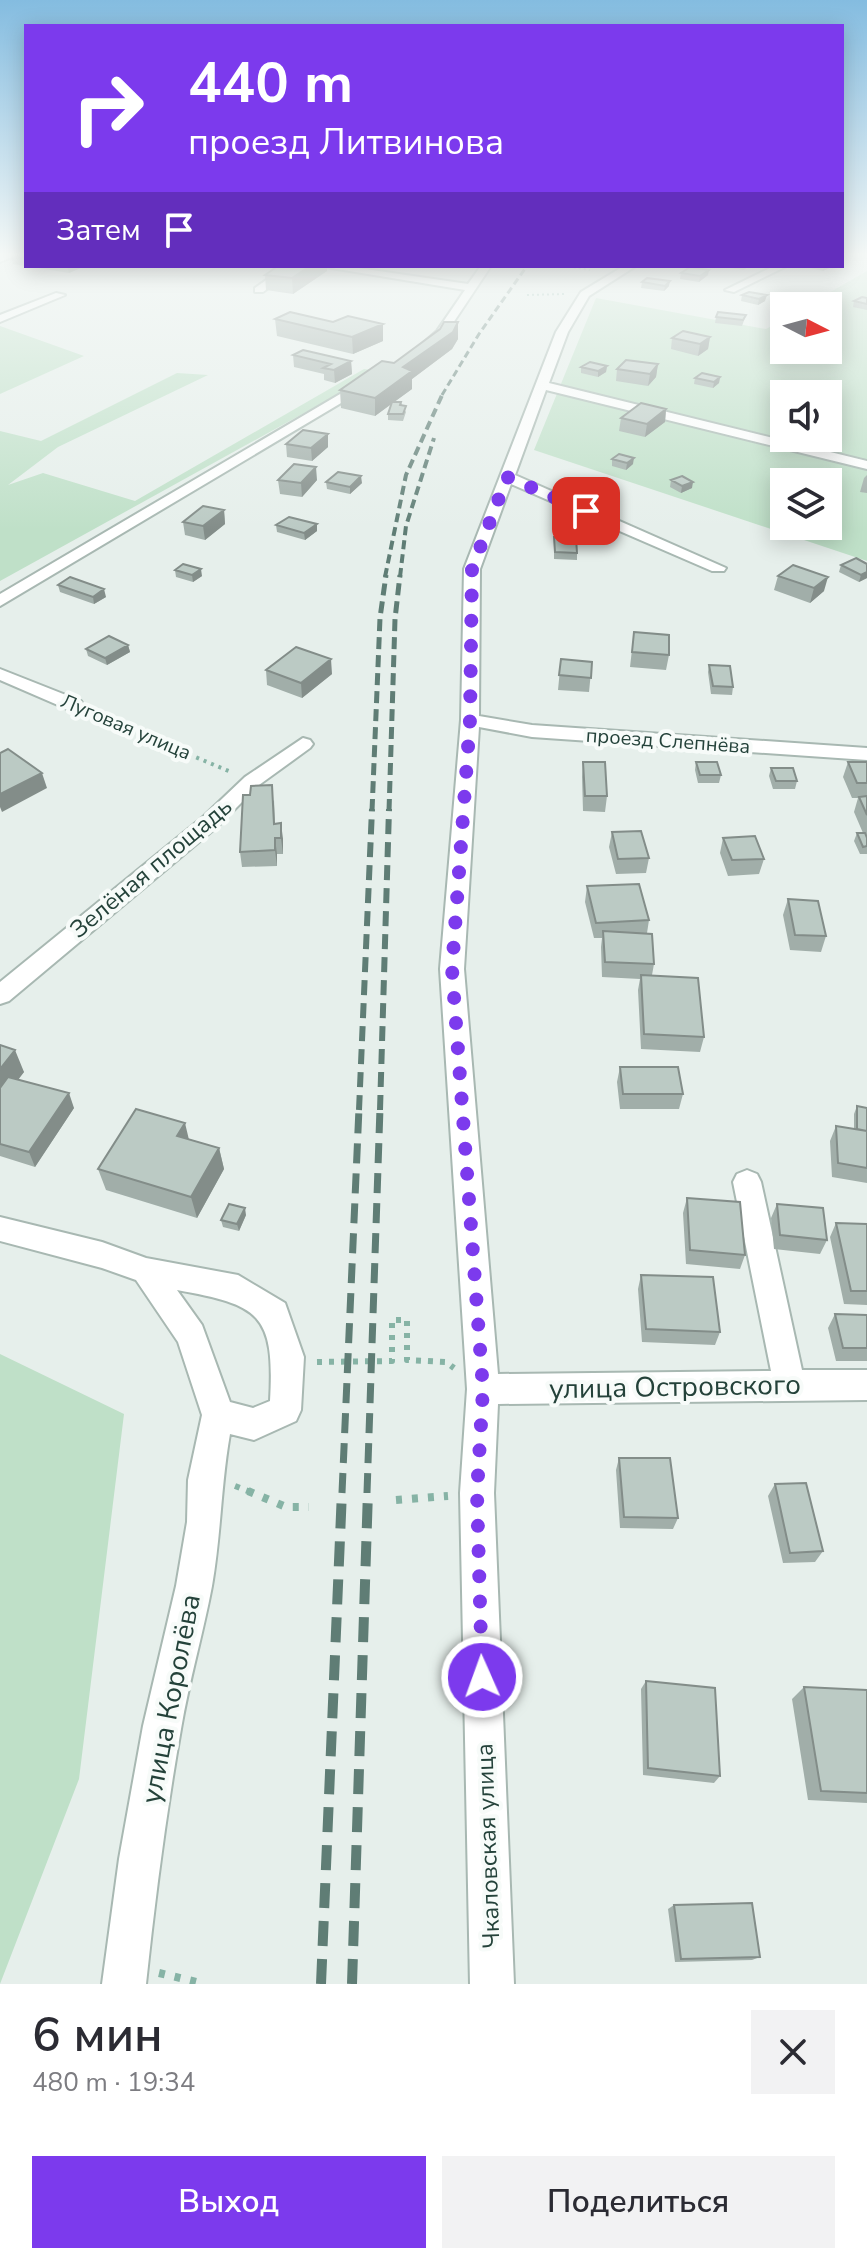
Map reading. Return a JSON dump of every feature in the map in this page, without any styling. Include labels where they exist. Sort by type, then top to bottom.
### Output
[{"type":"street","points":[[422,350],[428,345]]},
{"type":"street","name":"Чкаловская улица","points":[[492,1984],[477,1493],[483,1389],[452,969],[470,720],[472,569],[557,345]]},
{"type":"street","points":[[0,601],[381,374]]},
{"type":"street","points":[[541,385],[867,465]]},
{"type":"street","points":[[507,477],[718,568]]},
{"type":"street","name":"Луговая улица","points":[[0,674],[74,705]]},
{"type":"street","name":"проезд Слепнёва","points":[[470,720],[532,731],[867,754]]},
{"type":"street","name":"Зелёная площадь","points":[[0,995],[211,821],[252,781],[303,744]]},
{"type":"street","points":[[747,1182],[790,1386]]},
{"type":"street","points":[[0,1229],[102,1255],[146,1271],[238,1288],[274,1313],[288,1357],[285,1410],[254,1424],[218,1415],[191,1335],[146,1271]]},
{"type":"street","name":"улица Островского","points":[[483,1389],[867,1385]]},
{"type":"street","name":"улица Королёва","points":[[125,1974],[139,1859],[162,1726],[194,1586],[204,1522],[205,1480],[218,1415]]},
{"type":"path","name":"Луговая улица","points":[[74,705],[252,781]]},
{"type":"path","points":[[315,1375],[316,1362],[392,1361],[392,1320],[407,1320],[407,1360],[446,1362],[483,1389]]},
{"type":"path","points":[[211,1452],[236,1487],[286,1507],[309,1507]]},
{"type":"path","points":[[396,1500],[423,1499]]},
{"type":"path","points":[[125,1974],[205,1984]]},
{"type":"green space","points":[[0,345],[52,345],[84,356],[0,394]]},
{"type":"green space","points":[[577,345],[770,345],[770,364],[842,364],[842,345],[867,345],[867,561],[804,540],[842,540],[842,468],[770,468],[770,529],[534,450]]},
{"type":"green space","points":[[364,369],[380,371],[0,581],[0,431],[41,441],[177,373],[208,375],[58,447],[8,485],[43,473],[135,501]]},
{"type":"green space","points":[[0,1354],[124,1414],[79,1779],[0,1984]]},
{"type":"building","points":[[419,345],[435,345],[403,367],[412,371],[375,398],[340,390],[382,361],[394,363]]},
{"type":"building","points":[[303,350],[351,361],[334,370],[323,368],[331,364],[293,355]]},
{"type":"building","points":[[626,360],[658,364],[650,374],[617,369]]},
{"type":"building","points":[[590,362],[607,366],[598,371],[581,367]]},
{"type":"building","points":[[702,373],[720,377],[714,382],[695,378]]},
{"type":"building","points":[[392,402],[401,402],[400,405],[406,406],[403,414],[388,414]]},
{"type":"building","points":[[641,403],[666,409],[647,424],[621,418]]},
{"type":"building","points":[[303,430],[328,434],[311,448],[286,444]]},
{"type":"building","points":[[619,454],[634,458],[627,463],[612,459]]},
{"type":"building","points":[[294,464],[316,467],[301,483],[278,480]]},
{"type":"building","points":[[338,472],[361,476],[350,487],[326,482]]},
{"type":"building","points":[[682,476],[693,482],[682,486],[671,480]]},
{"type":"building","points":[[203,506],[224,510],[203,526],[183,522]]},
{"type":"building","points":[[289,517],[317,524],[304,533],[276,525]]},
{"type":"building","points":[[554,537],[576,538],[577,553],[555,552]]},
{"type":"building","points":[[856,558],[867,564],[867,572],[861,575],[841,565]]},
{"type":"building","points":[[183,564],[201,569],[192,575],[175,570]]},
{"type":"building","points":[[793,565],[828,577],[814,588],[778,576]]},
{"type":"building","points":[[70,577],[104,589],[93,597],[58,585]]},
{"type":"building","points":[[634,632],[669,635],[669,655],[632,652]]},
{"type":"building","points":[[109,636],[128,645],[105,658],[86,649]]},
{"type":"building","points":[[296,647],[331,659],[301,683],[266,670]]},
{"type":"building","points":[[561,659],[592,662],[591,678],[559,675]]},
{"type":"building","points":[[709,665],[730,666],[733,687],[713,686]]},
{"type":"building","points":[[8,749],[42,773],[0,794],[0,753]]},
{"type":"building","points":[[583,762],[605,762],[607,796],[585,796]]},
{"type":"building","points":[[696,762],[717,762],[721,775],[700,775]]},
{"type":"building","points":[[848,762],[867,762],[867,783],[857,783]]},
{"type":"building","points":[[771,768],[793,768],[797,781],[776,781]]},
{"type":"building","points":[[272,785],[274,824],[281,823],[281,838],[275,838],[275,850],[240,852],[243,795],[250,795],[251,786]]},
{"type":"building","points":[[867,796],[867,815],[859,797]]},
{"type":"building","points":[[641,831],[649,858],[618,859],[612,832]]},
{"type":"building","points":[[857,833],[865,833],[867,846],[863,847]]},
{"type":"building","points":[[755,836],[764,859],[732,860],[723,838]]},
{"type":"building","points":[[639,884],[649,920],[596,923],[587,886]]},
{"type":"building","points":[[788,899],[818,901],[826,936],[795,935]]},
{"type":"building","points":[[603,931],[652,934],[654,964],[605,962]]},
{"type":"building","points":[[641,975],[698,978],[704,1037],[644,1034]]},
{"type":"building","points":[[0,1045],[15,1050],[0,1069]]},
{"type":"building","points":[[620,1067],[678,1067],[683,1094],[623,1094]]},
{"type":"building","points":[[8,1077],[69,1093],[29,1152],[0,1144],[0,1088]]},
{"type":"building","points":[[857,1106],[867,1108],[867,1131],[857,1129]]},
{"type":"building","points":[[136,1109],[185,1123],[177,1136],[219,1148],[191,1197],[98,1169]]},
{"type":"building","points":[[836,1126],[867,1131],[867,1168],[838,1163]]},
{"type":"building","points":[[687,1198],[740,1202],[745,1255],[690,1250]]},
{"type":"building","points":[[229,1204],[245,1208],[237,1224],[221,1220]]},
{"type":"building","points":[[777,1204],[823,1208],[827,1240],[780,1235]]},
{"type":"building","points":[[836,1223],[867,1224],[867,1291],[851,1291]]},
{"type":"building","points":[[641,1275],[713,1277],[720,1332],[646,1329]]},
{"type":"building","points":[[835,1314],[867,1315],[867,1348],[843,1348]]},
{"type":"building","points":[[619,1458],[670,1458],[678,1518],[624,1517]]},
{"type":"building","points":[[806,1483],[823,1551],[790,1553],[775,1484]]},
{"type":"building","points":[[646,1681],[715,1688],[720,1776],[648,1768]]},
{"type":"building","points":[[804,1687],[867,1690],[867,1793],[821,1791]]},
{"type":"building","points":[[752,1903],[760,1957],[681,1959],[674,1905]]},
{"type":"railway","points":[[442,394],[473,345]]},
{"type":"railway","points":[[385,577],[406,475],[442,394]]},
{"type":"railway","points":[[400,577],[406,526],[434,438]]},
{"type":"railway","points":[[372,811],[380,618],[386,575]]},
{"type":"railway","points":[[389,811],[395,619],[400,575]]},
{"type":"railway","points":[[359,1110],[372,809]]},
{"type":"railway","points":[[380,1110],[389,809]]},
{"type":"railway","points":[[342,1493],[359,1108]]},
{"type":"railway","points":[[367,1493],[380,1108]]},
{"type":"railway","points":[[321,1984],[342,1491]]},
{"type":"railway","points":[[352,1984],[368,1491]]},
{"type":"route","points":[[482,1677],[477,1493],[483,1389],[452,969],[470,720],[472,569],[507,477],[586,511]]}]
